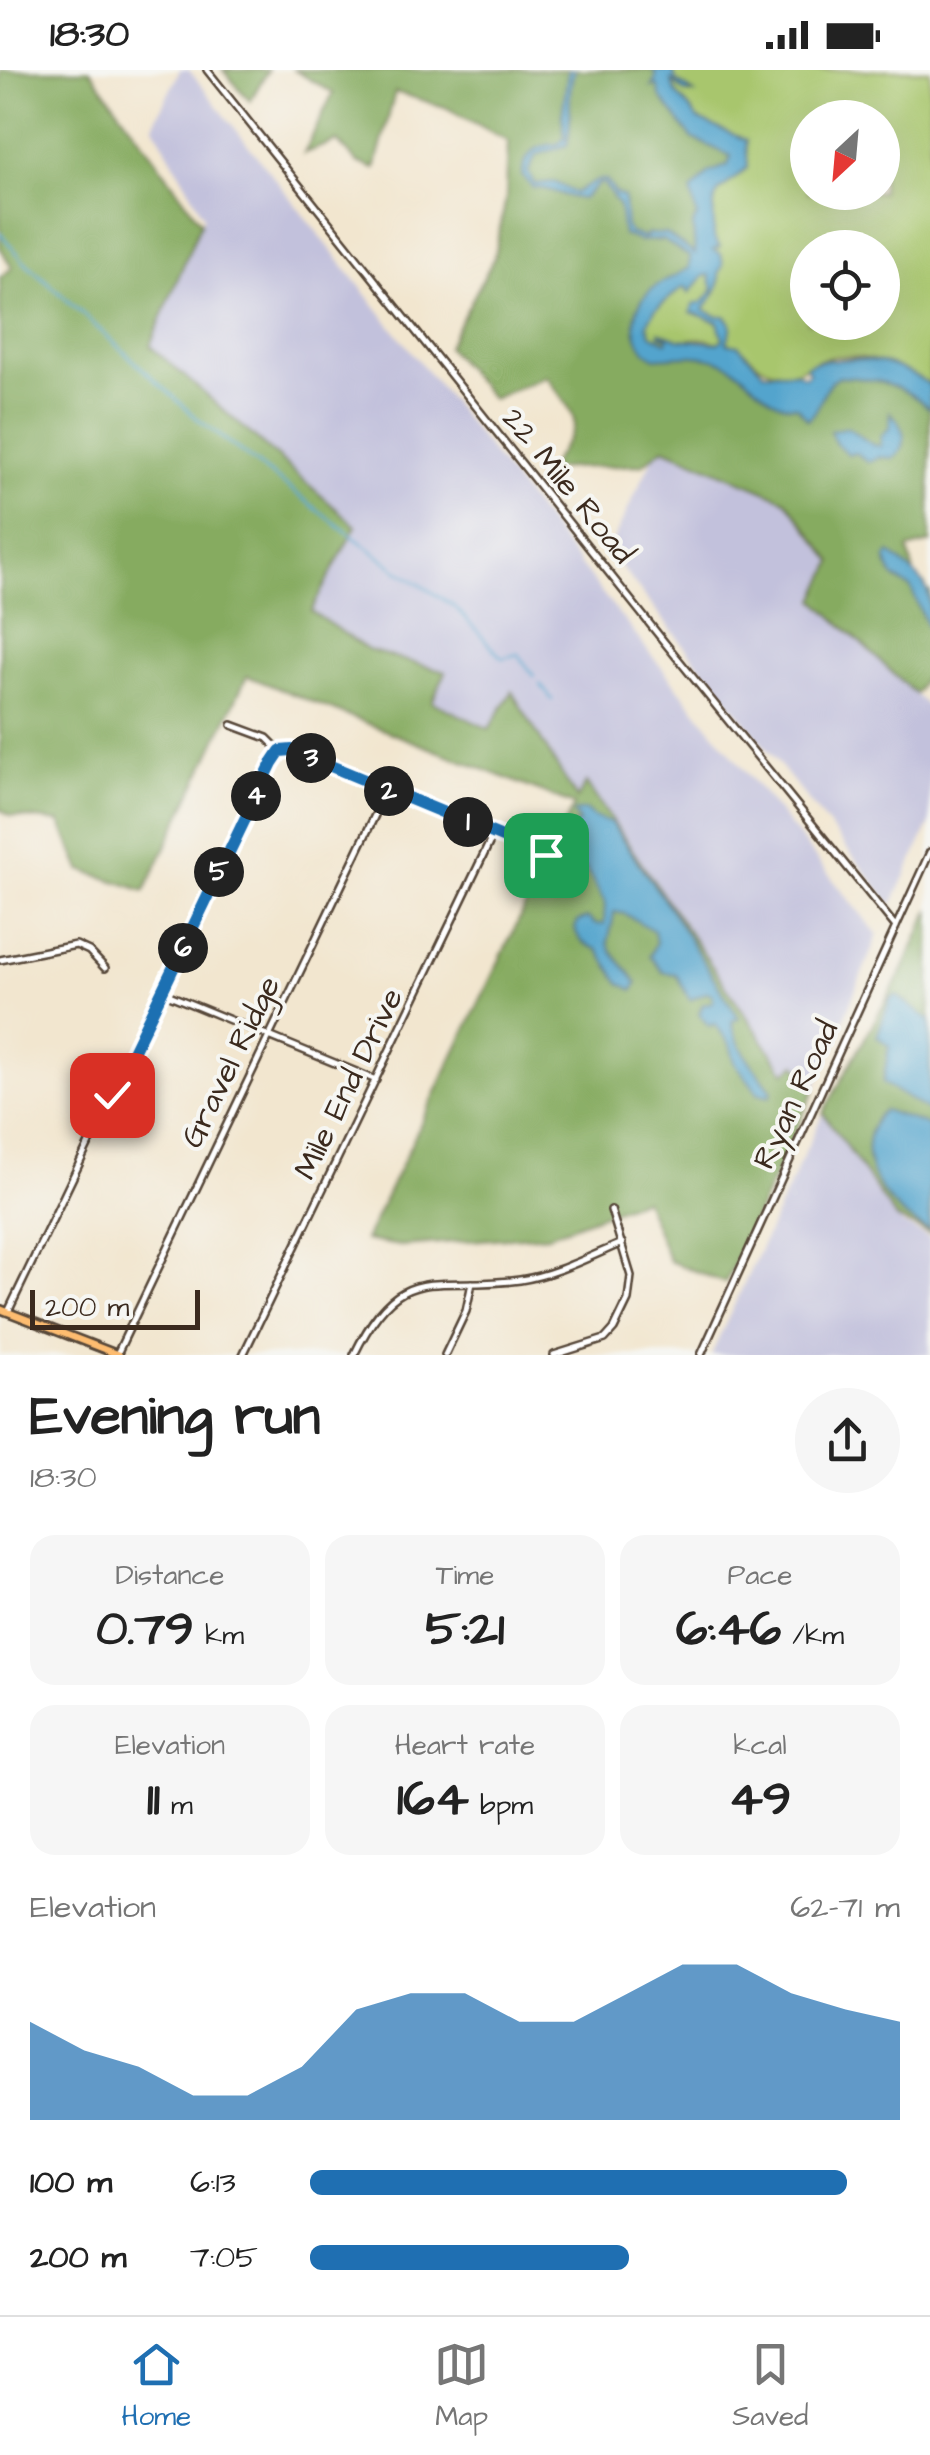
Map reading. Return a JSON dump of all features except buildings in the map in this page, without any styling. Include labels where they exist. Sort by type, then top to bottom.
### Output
[{"type":"main road","points":[[4,1310],[118,1355]]},
{"type":"street","name":"22 Mile Road","points":[[207,70],[896,928]]},
{"type":"street","points":[[232,725],[267,738],[280,751],[292,750],[553,858]]},
{"type":"street","points":[[4,1310],[280,751]]},
{"type":"street","name":"Gravel Ridge","points":[[118,1355],[387,790]]},
{"type":"street","name":"Mile End Drive","points":[[243,1355],[494,833]]},
{"type":"street","name":"Ryan Road","points":[[702,1355],[930,852]]},
{"type":"street","points":[[0,960],[76,945],[89,951],[105,968]]},
{"type":"street","points":[[162,992],[376,1080]]},
{"type":"street","points":[[554,1355],[600,1341],[614,1328],[628,1300],[632,1284],[611,1210]]},
{"type":"street","points":[[354,1355],[374,1317],[394,1296],[425,1283],[518,1280],[544,1275],[622,1243]]},
{"type":"street","points":[[446,1355],[466,1310],[472,1283]]},
{"type":"shaded area","points":[[180,70],[189,70],[878,935],[814,1091],[797,1065],[785,1073],[586,784],[575,806],[413,741],[446,672],[368,650],[311,610],[150,345],[204,216],[153,125]]},
{"type":"shaded area","points":[[659,445],[786,500],[833,562],[815,600],[930,709],[930,823],[892,905],[608,551]]},
{"type":"shaded area","points":[[823,1113],[903,1224],[930,1238],[930,1355],[711,1355]]},
{"type":"green space","points":[[0,70],[90,70],[201,222],[150,346],[356,526],[311,611],[368,650],[446,672],[432,702],[489,729],[512,692],[577,799],[586,783],[785,1072],[797,1064],[814,1091],[725,1283],[669,1261],[644,1199],[548,1235],[400,1246],[365,1240],[574,805],[247,676],[145,891],[81,870],[60,822],[11,816],[0,809],[0,277],[12,268],[0,247]]},
{"type":"green space","points":[[223,70],[268,70],[250,101]]},
{"type":"green space","points":[[294,70],[667,70],[663,84],[699,128],[744,160],[712,181],[703,268],[649,313],[645,330],[657,344],[726,348],[777,381],[861,369],[930,400],[930,543],[908,549],[917,585],[930,592],[930,668],[915,694],[815,600],[833,562],[786,500],[664,448],[642,465],[548,469],[568,440],[574,422],[546,376],[492,399],[447,347],[494,258],[506,198],[508,141],[445,107],[395,92],[375,169],[357,162],[337,141],[304,153],[333,93]]},
{"type":"green space","points":[[537,70],[930,70],[930,384],[905,371],[861,358],[831,357],[796,371],[781,372],[760,365],[735,345],[726,348],[704,339],[658,343],[649,340]]},
{"type":"green space","points":[[930,909],[930,1234],[896,1218],[823,1113],[903,970]]},
{"type":"water","points":[[568,70],[575,70],[567,145],[536,155],[528,172],[534,184],[554,182],[575,193],[606,180],[616,194],[624,197],[630,233],[645,238],[648,234],[666,234],[695,254],[693,224],[697,216],[691,191],[709,173],[728,165],[731,156],[692,138],[660,96],[657,85],[652,87],[656,77],[653,70],[673,70],[676,81],[694,93],[685,93],[672,81],[697,119],[746,140],[748,167],[720,190],[714,202],[714,237],[720,247],[713,250],[721,254],[723,265],[717,289],[704,310],[729,320],[727,343],[738,345],[764,372],[796,372],[805,376],[809,373],[806,366],[825,360],[886,364],[930,385],[930,409],[888,384],[838,377],[808,419],[796,406],[776,402],[725,363],[700,356],[655,358],[639,341],[635,320],[638,309],[651,290],[689,268],[690,257],[663,240],[640,241],[623,235],[619,206],[604,184],[600,183],[583,199],[533,188],[522,176],[532,152],[558,144],[565,137],[562,116]],"holes":[[[709,275],[713,290],[703,302],[693,305],[691,312],[718,322],[723,339],[718,343],[678,339],[660,332],[668,338],[667,342],[651,334],[647,324],[655,310],[682,288],[686,287],[689,293]]]},
{"type":"water","points":[[890,412],[904,436],[902,448],[893,458],[879,457],[868,462],[856,453],[848,454],[836,444],[830,431],[847,427],[873,445],[881,446],[881,436],[890,427]]},
{"type":"water","points":[[890,553],[925,585],[930,634],[911,588],[889,570],[886,558]]},
{"type":"water","points":[[585,810],[611,823],[669,907],[739,1018],[732,1021],[738,1040],[772,1091],[770,1096],[758,1093],[735,1063],[730,1044],[715,1024],[709,1026],[699,1014],[703,1004],[713,1002],[713,995],[707,992],[690,1000],[676,974],[663,972],[650,956],[656,942],[654,931],[614,912],[608,943],[637,983],[633,990],[620,983],[598,950],[579,937],[575,928],[578,921],[588,918],[595,924],[604,924],[605,903],[585,868],[561,870],[555,865],[571,865],[577,860],[571,829],[579,822],[573,812]]},
{"type":"water","points":[[896,995],[930,1021],[930,1112],[883,1083],[889,1046],[877,1036],[890,999]]},
{"type":"water","points":[[884,1110],[930,1126],[930,1231],[903,1214],[874,1176],[868,1145],[871,1129]]},
{"type":"waterway","points":[[0,233],[23,260],[199,420],[400,572],[454,606],[502,658],[518,654],[534,676]]},
{"type":"waterway","points":[[540,684],[552,700]]},
{"type":"route","points":[[112,1095],[280,751],[292,750],[546,855]]}]
